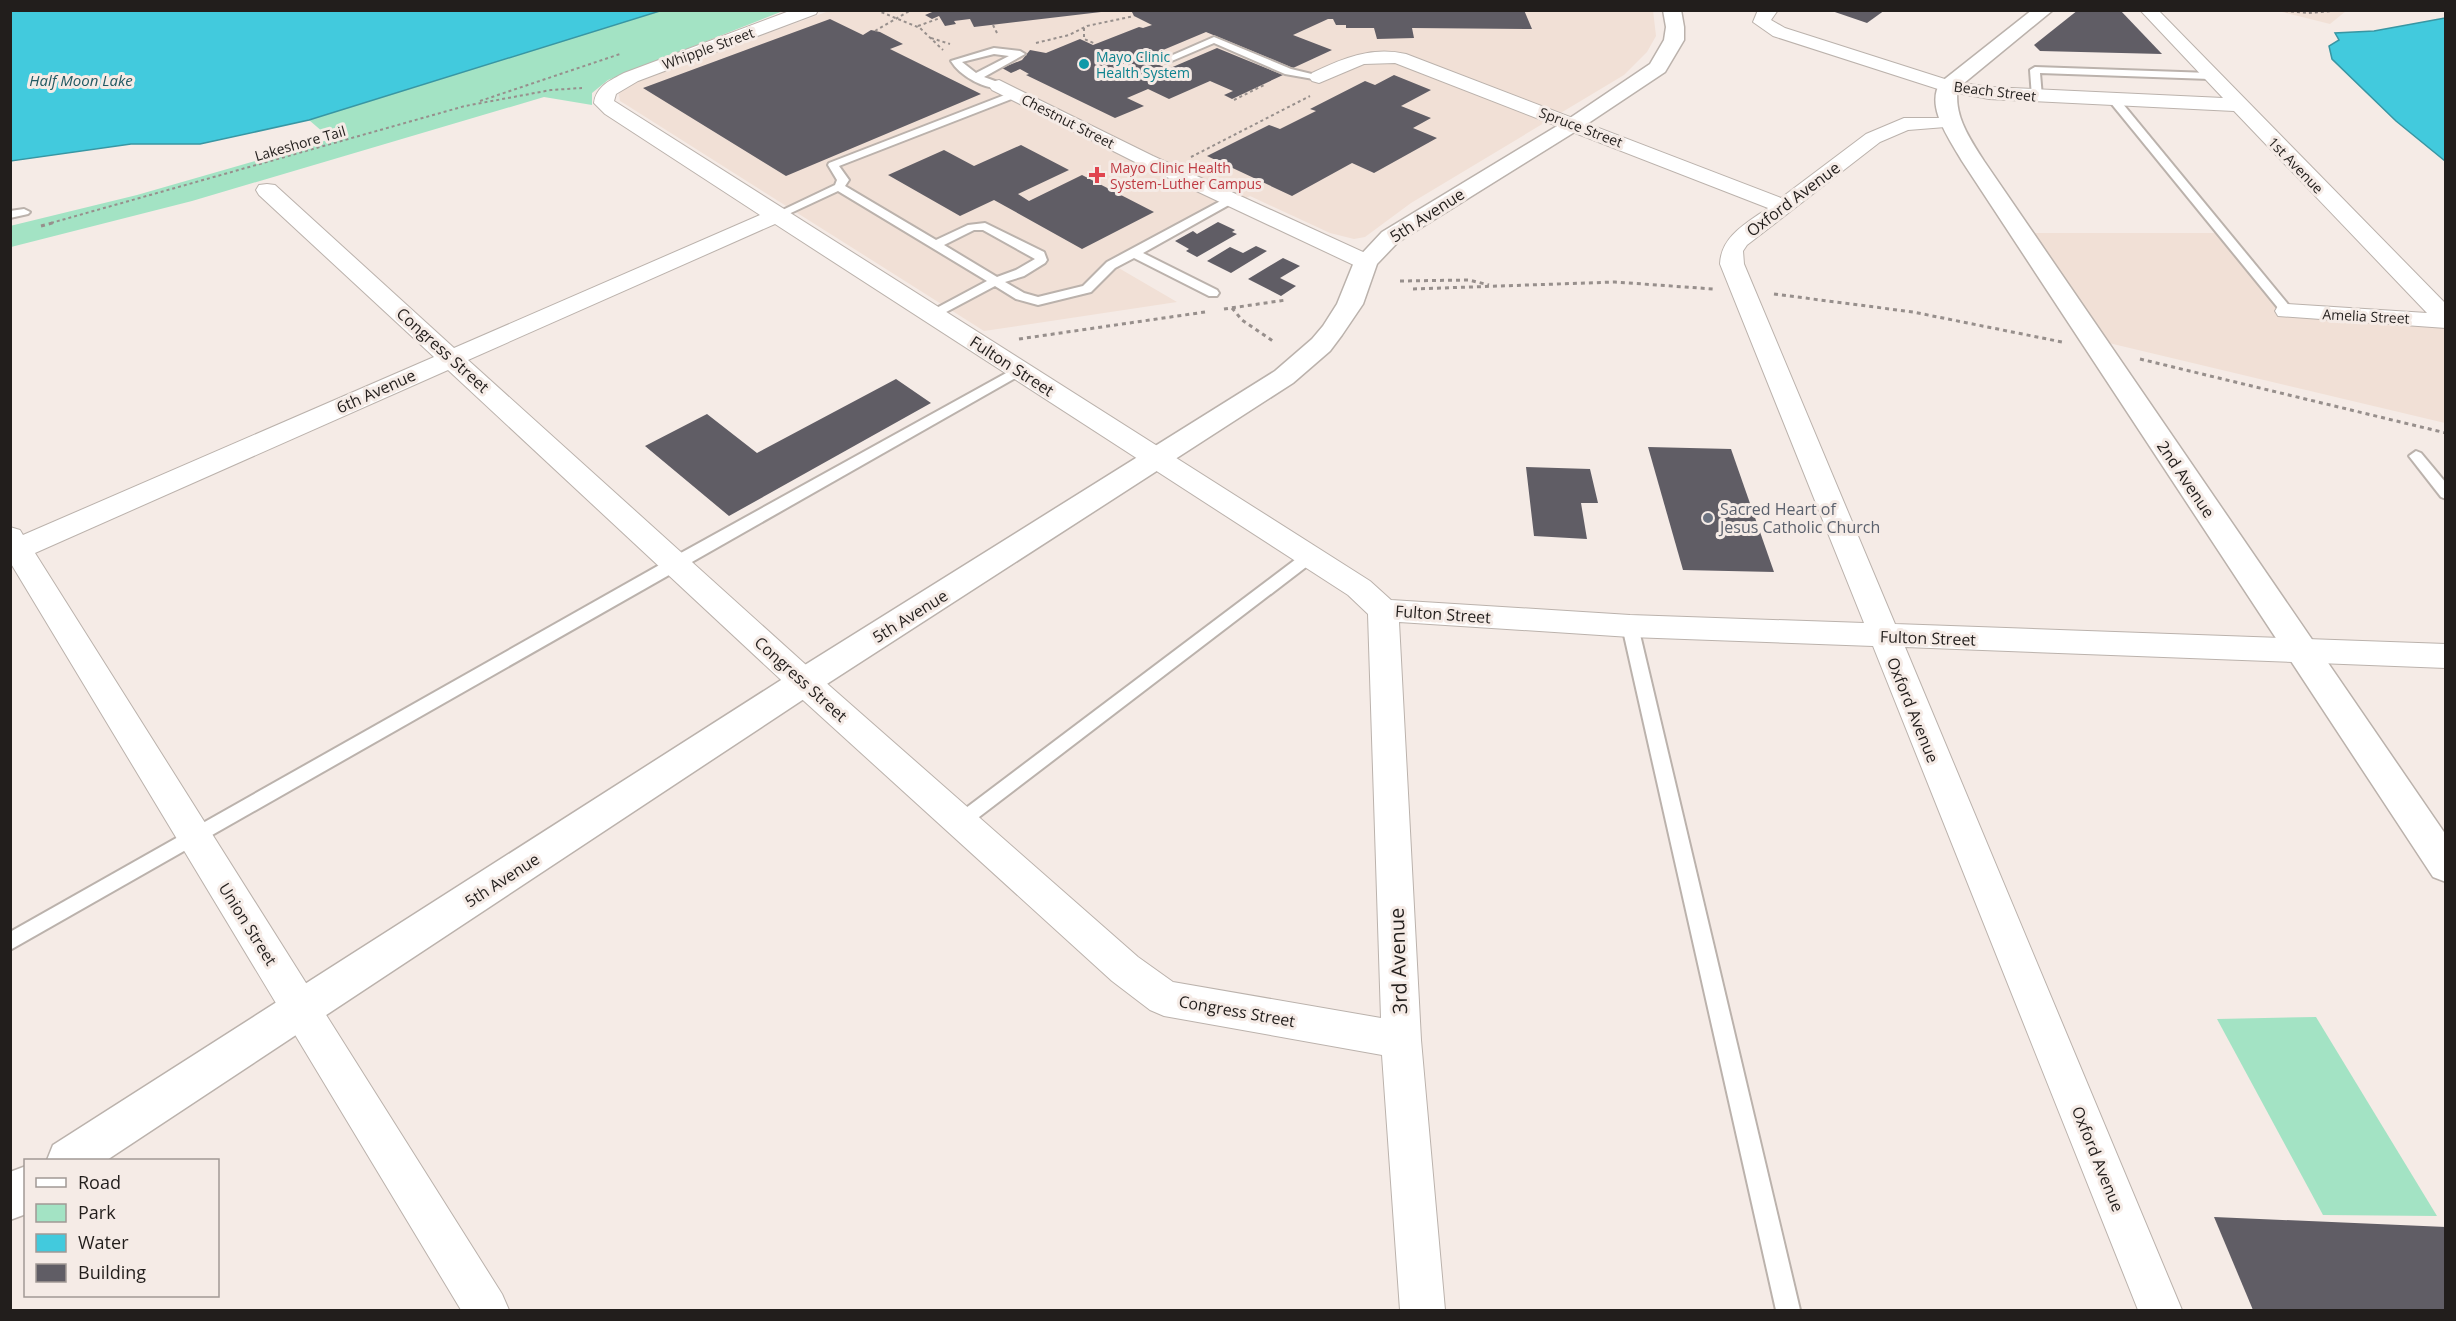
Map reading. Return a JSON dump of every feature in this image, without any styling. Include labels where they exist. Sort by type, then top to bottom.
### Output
[{"type":"main road","name":"5th Avenue","points":[[72,1159],[804,682],[1284,377],[1321,345],[1350,304],[1366,262],[1390,237],[1574,124],[1658,68],[1674,40],[1675,27],[1672,10]]},
{"type":"main road","points":[[1948,86],[2044,10]]},
{"type":"main road","name":"2nd Avenue","points":[[1948,86],[1945,92],[1945,103],[1951,122],[2005,209],[2445,866]]},
{"type":"main road","points":[[10,1198],[24,1189]]},
{"type":"street","name":"Whipple Street","points":[[599,89],[810,10]]},
{"type":"street","name":"1st Avenue","points":[[2148,10],[2445,320]]},
{"type":"street","name":"Beach Street","points":[[1766,16],[1779,32],[1948,86],[1989,93],[2037,97],[2239,105]]},
{"type":"street","name":"Spruce Street","points":[[1319,77],[1358,59],[1376,55],[1405,59],[1783,206]]},
{"type":"street","name":"Fulton Street","points":[[599,89],[604,96],[604,103],[612,110],[1154,459],[1359,588],[1383,610],[1630,626],[2445,656]]},
{"type":"street","name":"Chestnut Street","points":[[1007,90],[1366,262]]},
{"type":"street","name":"Oxford Avenue","points":[[1951,122],[1912,122],[1892,128],[1873,138],[1738,241],[1732,251],[1732,264],[2160,1311]]},
{"type":"street","name":"Congress Street","points":[[267,190],[804,682],[1125,969],[1164,998],[1401,1040]]},
{"type":"street","name":"6th Avenue","points":[[13,546],[776,216]]},
{"type":"street","name":"Amelia Street","points":[[2287,311],[2445,320]]},
{"type":"street","name":"Union Street","points":[[13,546],[486,1311]]},
{"type":"street","name":"3rd Avenue","points":[[1383,610],[1401,1040],[1422,1311]]},
{"type":"lane","points":[[1164,61],[1214,40],[1289,72],[1319,77]]},
{"type":"lane","points":[[976,76],[1020,54],[994,51],[965,56],[956,61],[976,76],[1007,90]]},
{"type":"lane","points":[[2037,97],[2034,70],[2210,76]]},
{"type":"lane","points":[[776,216],[839,188],[843,180],[833,165],[1007,90]]},
{"type":"lane","points":[[2114,100],[2287,311]]},
{"type":"lane","points":[[839,188],[996,282],[1033,301],[1080,292],[1091,286],[1111,265],[1132,252],[1232,199]]},
{"type":"lane","points":[[10,215],[24,212]]},
{"type":"lane","points":[[933,315],[996,282],[1020,273],[1040,262],[1041,257],[985,226],[972,227],[935,245]]},
{"type":"lane","points":[[1132,252],[1214,293]]},
{"type":"lane","points":[[10,942],[1019,370]]},
{"type":"lane","points":[[2416,456],[2445,494]]},
{"type":"lane","points":[[960,822],[1309,557]]},
{"type":"lane","points":[[1630,626],[1788,1311]]},
{"type":"path","points":[[876,10],[918,27],[941,49],[965,56]]},
{"type":"path","points":[[875,31],[911,10]]},
{"type":"path","points":[[2273,10],[2308,13],[2343,10]]},
{"type":"path","points":[[2308,13],[2318,10]]},
{"type":"path","points":[[918,27],[940,18]]},
{"type":"path","points":[[1084,27],[1084,39],[1096,44]]},
{"type":"path","points":[[465,106],[628,51]]},
{"type":"path","name":"Lakeshore Tail","points":[[32,228],[465,106],[551,90],[599,89]]},
{"type":"path","points":[[1187,159],[1311,96]]},
{"type":"path","points":[[1400,281],[1469,280],[1493,286]]},
{"type":"path","points":[[1413,289],[1615,282],[1715,289]]},
{"type":"path","points":[[1221,310],[1286,300]]},
{"type":"path","points":[[1232,308],[1242,320],[1273,340]]},
{"type":"path","points":[[1018,340],[1209,312]]},
{"type":"shaded area","name":"Mayo Clinic Health System-Luther Campus","points":[[1653,10],[1656,36],[1647,52],[1624,75],[1411,203],[1365,237],[1354,239],[1330,233],[1250,196],[1117,267],[1177,302],[984,331],[620,101],[619,95],[620,91],[633,83],[829,11]]},
{"type":"shaded area","points":[[2278,11],[2346,11],[2330,24]]},
{"type":"shaded area","points":[[2021,233],[2221,233],[2287,311],[2445,321],[2445,423],[2092,339]]},
{"type":"green space","points":[[659,11],[783,11],[608,80],[592,93],[592,105],[544,97],[192,201],[11,247],[10,226],[137,195],[331,139],[309,120]]},
{"type":"green space","points":[[2316,1017],[2437,1216],[2323,1215],[2217,1019]]},
{"type":"water","name":"Half Moon Lake","points":[[11,10],[660,11],[309,120],[200,144],[131,144],[11,161]]},
{"type":"water","points":[[2446,18],[2445,161],[2396,121],[2332,59],[2329,46],[2339,40],[2335,33],[2374,31]]},
{"type":"building","name":"Mayo Clinic Health System","points":[[937,10],[1101,10],[1101,12],[974,27],[970,19],[954,21],[956,24],[945,26],[939,16],[932,19],[925,15]]},
{"type":"building","name":"Mayo Clinic Health System","points":[[1131,10],[1524,10],[1532,29],[1412,28],[1414,38],[1377,39],[1374,28],[1346,28],[1346,25],[1336,25],[1333,19],[1328,19],[1293,35],[1332,50],[1293,68],[1206,32],[1144,58],[1168,69],[1217,48],[1283,75],[1232,99],[1224,95],[1233,91],[1210,81],[1169,99],[1148,89],[1127,98],[1144,106],[1115,118],[1026,75],[1029,74],[1020,69],[1011,73],[1002,68],[1022,60],[1030,50],[1046,53],[1080,39],[1093,45],[1139,27],[1152,25],[1134,16]]},
{"type":"building","points":[[1829,10],[1885,10],[1867,23]]},
{"type":"building","points":[[2078,10],[2120,10],[2162,54],[2040,51],[2034,45]]},
{"type":"building","points":[[830,19],[863,35],[871,30],[880,32],[903,44],[890,49],[981,94],[786,176],[643,88]]},
{"type":"building","points":[[1394,75],[1431,90],[1401,106],[1431,118],[1413,128],[1437,138],[1374,173],[1352,163],[1292,196],[1207,156],[1269,125],[1280,129],[1316,111],[1310,109],[1365,81],[1375,85]]},
{"type":"building","points":[[1021,145],[1069,170],[1018,194],[1029,201],[1082,175],[1154,212],[1082,249],[994,200],[960,216],[888,175],[944,150],[974,166]]},
{"type":"building","points":[[1218,222],[1235,230],[1232,232],[1237,234],[1197,257],[1175,241],[1193,231],[1197,234]]},
{"type":"building","points":[[1256,246],[1267,251],[1231,273],[1207,261],[1230,247],[1243,253]]},
{"type":"building","points":[[1283,258],[1300,266],[1280,278],[1296,286],[1281,296],[1248,279]]},
{"type":"building","points":[[896,379],[931,403],[729,516],[645,446],[707,414],[757,453]]},
{"type":"building","points":[[1648,447],[1731,449],[1774,572],[1683,570]]},
{"type":"building","points":[[1526,467],[1590,469],[1598,503],[1581,503],[1587,539],[1534,536]]},
{"type":"building","points":[[2214,1217],[2446,1227],[2446,1310],[2253,1310]]},
{"type":"place","name":"Mayo Clinic Health System","points":[[1084,64]]},
{"type":"place","name":"Mayo Clinic Health System-Luther Campus","points":[[1097,175]]},
{"type":"place","name":"Sacred Heart of Jesus Catholic Church","points":[[1708,518]]}]
